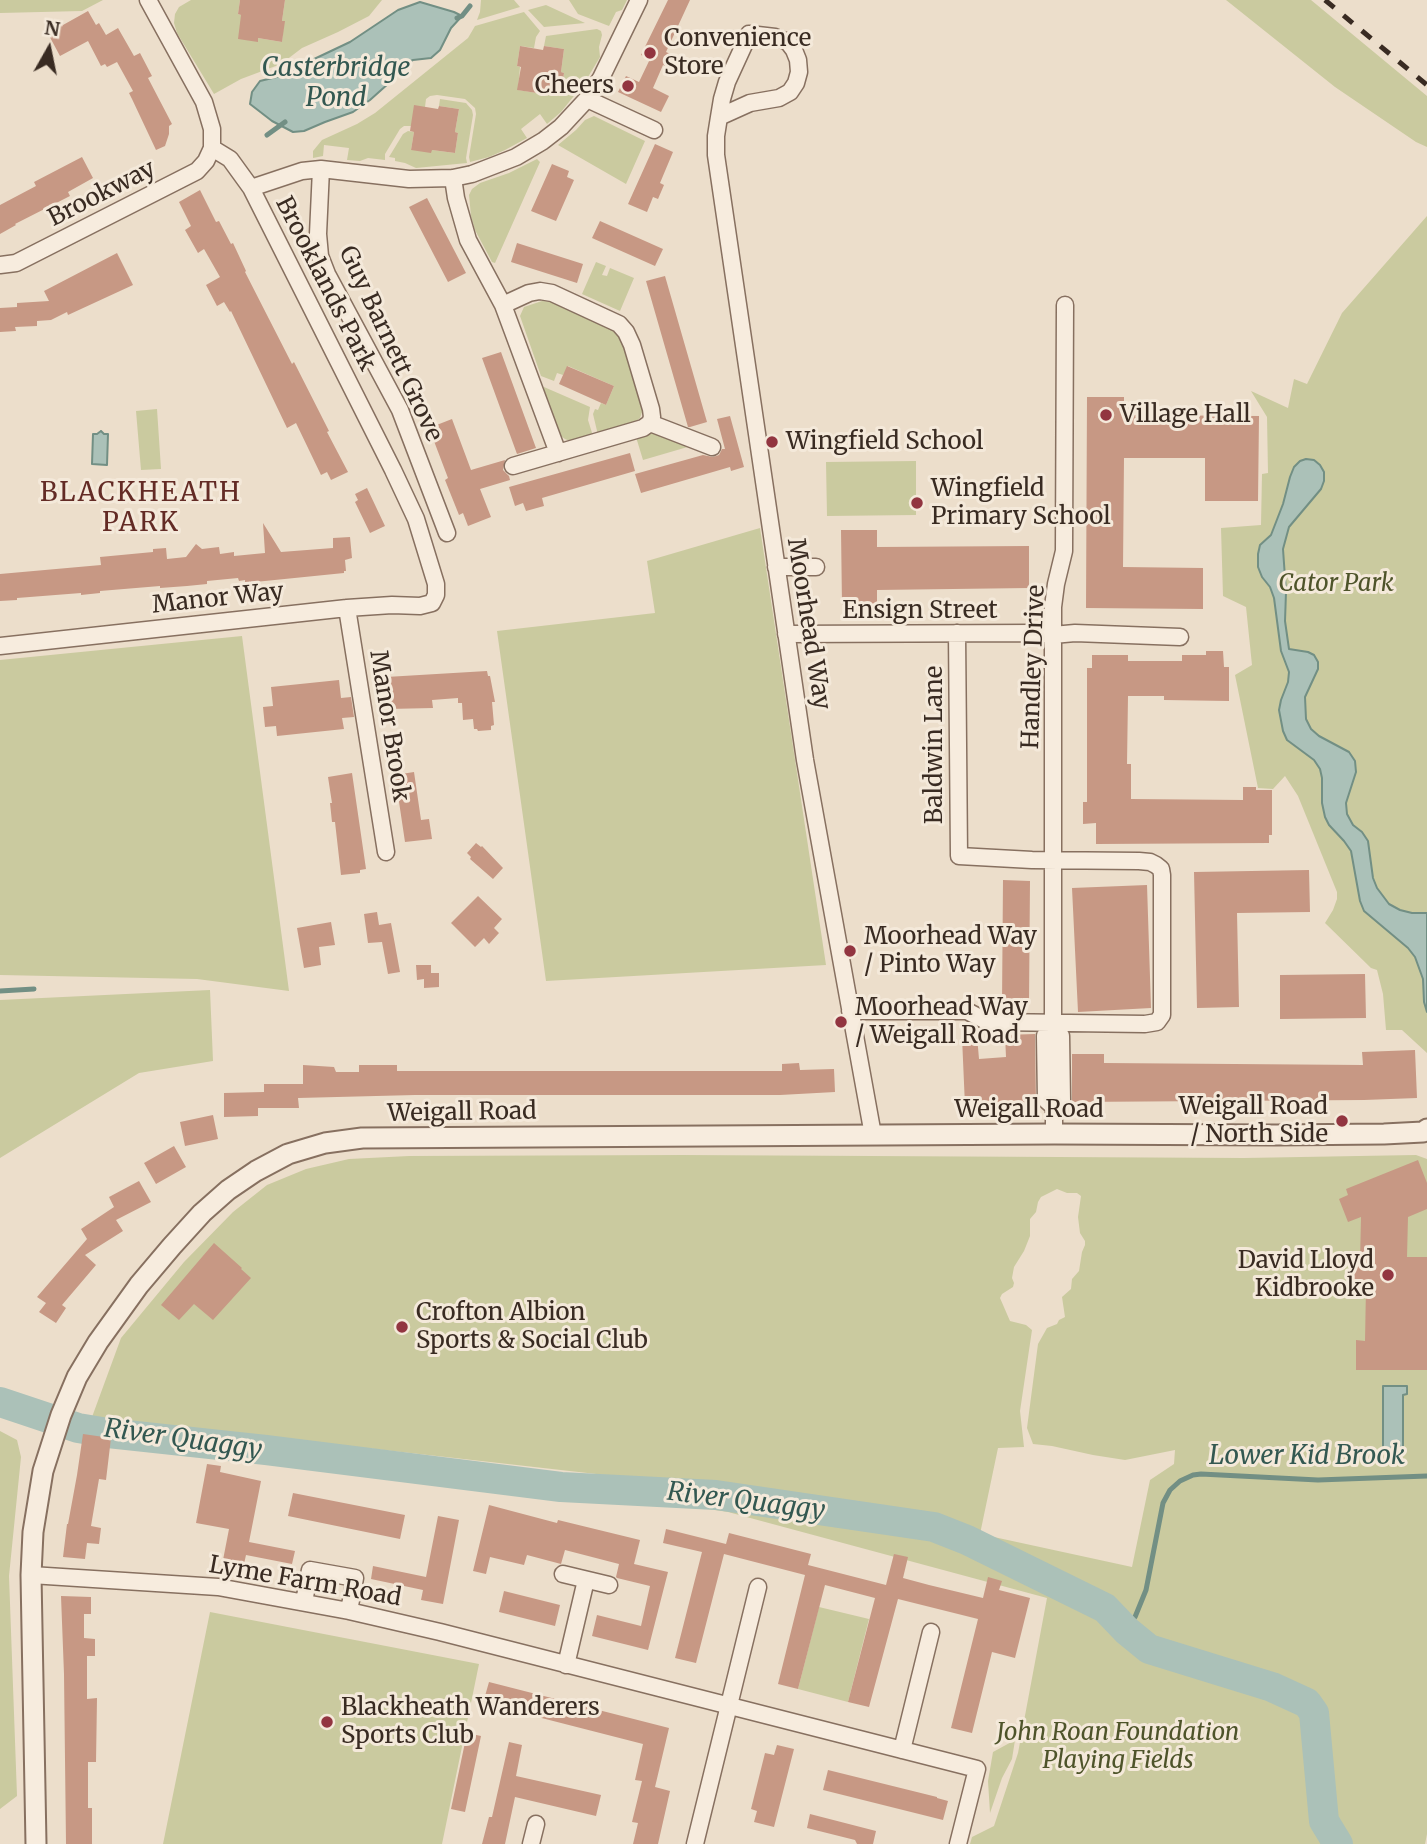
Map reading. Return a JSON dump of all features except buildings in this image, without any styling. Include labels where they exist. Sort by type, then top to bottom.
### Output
[{"type":"street","points":[[168,0],[150,4],[204,102],[212,129],[212,148]]},
{"type":"street","points":[[251,188],[302,171],[321,169],[409,179],[453,178],[496,166],[535,146],[561,127],[587,99],[612,57],[639,0]]},
{"type":"street","name":"Moorhead Way","points":[[719,117],[750,103],[779,98],[790,92],[796,83],[799,60],[788,43],[775,37],[749,34],[727,82],[719,117],[716,155],[805,760],[873,1135]]},
{"type":"street","points":[[587,99],[654,130]]},
{"type":"street","name":"Brooklands Park","points":[[212,148],[230,159],[251,188],[393,470],[416,519],[436,584],[436,595]]},
{"type":"street","name":"Brookway","points":[[0,265],[16,263],[197,172],[212,148]]},
{"type":"street","name":"Guy Barnett Grove","points":[[321,169],[318,234],[320,256],[400,410],[447,533]]},
{"type":"street","points":[[453,178],[467,240],[503,305],[558,453]]},
{"type":"street","points":[[503,305],[540,291],[552,293],[619,324],[632,345],[652,416],[650,423],[643,428],[513,467]]},
{"type":"street","name":"Handley Drive","points":[[1054,1134],[1054,1107],[1062,1100],[1061,1036],[1053,1026],[1054,595],[1064,551],[1065,305]]},
{"type":"street","points":[[650,423],[712,447]]},
{"type":"street","points":[[776,567],[816,567]]},
{"type":"street","name":"Manor Way","points":[[0,646],[347,608],[392,605],[420,607],[432,603],[436,595]]},
{"type":"street","name":"Manor Brook","points":[[347,608],[386,852]]},
{"type":"street","name":"Baldwin Lane","points":[[957,633],[959,856],[1054,860]]},
{"type":"street","name":"Ensign Street","points":[[786,634],[1075,633],[1180,637]]},
{"type":"street","points":[[850,1011],[967,1011],[986,1021],[1053,1026],[1145,1024],[1157,1021],[1162,1015],[1163,1006],[1160,869],[1150,862],[1054,860]]},
{"type":"street","name":"Weigall Road","points":[[36,1844],[31,1575],[33,1532],[43,1471],[58,1422],[77,1377],[98,1342],[139,1285],[172,1246],[202,1213],[228,1190],[288,1154],[325,1143],[362,1138],[1290,1135],[1426,1132]]},
{"type":"street","points":[[304,1602],[310,1570],[355,1578],[349,1611]]},
{"type":"street","points":[[563,1574],[608,1585]]},
{"type":"street","name":"Lyme Farm Road","points":[[31,1575],[218,1587],[349,1611],[977,1769],[958,1844]]},
{"type":"street","points":[[566,1665],[586,1580]]},
{"type":"street","points":[[695,1844],[758,1587]]},
{"type":"street","points":[[902,1750],[931,1632]]},
{"type":"street","points":[[531,1844],[536,1825]]},
{"type":"green space","points":[[0,0],[103,0],[82,11],[0,13]]},
{"type":"green space","points":[[191,0],[240,0],[238,14],[258,41],[258,38],[282,42],[285,0],[382,0],[369,16],[302,48],[281,64],[241,79],[214,94],[177,33],[174,23],[179,7]]},
{"type":"green space","points":[[481,0],[514,0],[520,7],[477,20]]},
{"type":"green space","points":[[569,0],[627,0],[622,10],[616,12],[609,26],[578,14]]},
{"type":"green space","points":[[1226,0],[1311,0],[1427,96],[1427,147],[1335,87]]},
{"type":"green space","points":[[546,5],[585,23],[544,27],[528,10]]},
{"type":"green space","points":[[524,12],[540,31],[534,48],[520,46],[518,90],[537,93],[538,89],[561,93],[564,49],[544,46],[546,36],[597,29],[602,35],[600,57],[585,82],[561,112],[547,124],[540,114],[521,129],[527,138],[489,157],[470,162],[475,108],[465,99],[437,95],[426,99],[425,107],[411,126],[400,129],[385,154],[385,160],[347,160],[349,148],[324,145],[323,156],[313,158],[313,151],[322,140],[375,113],[468,38],[475,26]]},
{"type":"green space","points":[[440,99],[466,103],[472,110],[467,163],[416,168],[389,157],[403,134],[408,131],[414,132],[411,150],[455,153],[459,109],[439,106]]},
{"type":"green space","points":[[594,116],[645,141],[626,184],[558,145],[585,120]]},
{"type":"green space","points":[[537,159],[540,162],[495,263],[492,262],[475,230],[469,195],[480,183]]},
{"type":"green space","name":"Cator Park","points":[[1427,216],[1427,1053],[1402,1030],[1386,1030],[1383,994],[1377,970],[1371,968],[1325,923],[1333,910],[1337,892],[1298,796],[1285,776],[1273,789],[1258,788],[1235,675],[1252,665],[1246,607],[1223,596],[1221,528],[1261,525],[1262,474],[1268,473],[1267,417],[1251,391],[1288,408],[1294,379],[1307,384],[1342,313]]},
{"type":"green space","points":[[596,262],[606,266],[602,275],[607,276],[610,268],[634,278],[620,311],[582,294]]},
{"type":"green space","points":[[542,301],[556,302],[612,327],[624,341],[642,401],[640,418],[598,435],[593,414],[601,403],[606,405],[614,386],[568,366],[563,375],[557,373],[554,381],[541,376],[520,316],[524,307]]},
{"type":"green space","points":[[544,387],[590,407],[588,420],[593,436],[570,441],[561,436],[542,392]]},
{"type":"green space","points":[[157,409],[161,469],[141,470],[136,411]]},
{"type":"green space","points":[[656,432],[691,446],[643,460],[636,437]]},
{"type":"green space","points":[[916,461],[916,515],[827,516],[826,462]]},
{"type":"green space","points":[[760,528],[826,965],[546,981],[497,631],[655,613],[647,561]]},
{"type":"green space","points":[[242,636],[289,991],[197,979],[0,975],[0,660]]},
{"type":"green space","points":[[210,990],[213,1061],[139,1073],[0,1158],[0,1000]]},
{"type":"green space","name":"John Roan Foundation Playing Fields","points":[[1416,1155],[1427,1159],[1425,1844],[970,1844],[972,1837],[994,1826],[1018,1753],[1047,1598],[728,1512],[661,1502],[667,1482],[92,1417],[121,1338],[184,1262],[233,1212],[267,1185],[306,1169],[349,1159],[409,1156],[1244,1158]],"holes":[[[1057,1189],[1081,1196],[1078,1217],[1085,1245],[1079,1271],[1072,1279],[1071,1289],[1062,1297],[1065,1317],[1047,1328],[1038,1344],[1027,1428],[1033,1444],[1125,1460],[1175,1450],[1174,1464],[1150,1480],[1132,1567],[980,1534],[998,1448],[1024,1447],[1020,1411],[1032,1330],[1026,1325],[1010,1321],[1000,1298],[1013,1287],[1014,1267],[1030,1236],[1030,1219],[1036,1212],[1041,1197]]]},
{"type":"green space","points":[[0,1431],[17,1440],[21,1457],[9,1576],[17,1796],[0,1809]]},
{"type":"green space","points":[[819,1607],[869,1619],[848,1702],[798,1689]]},
{"type":"green space","name":"Blackheath Wanderers Sports Club","points":[[210,1612],[479,1664],[442,1844],[163,1844]]},
{"type":"green space","points":[[1015,1740],[1012,1759],[990,1813],[988,1781],[993,1752]]},
{"type":"water","name":"Casterbridge Pond","points":[[420,2],[462,16],[451,28],[440,50],[431,58],[413,60],[400,66],[389,83],[353,112],[304,131],[293,132],[272,121],[250,104],[252,92],[260,81],[289,74],[350,42],[398,10]]},
{"type":"water","points":[[101,431],[108,434],[107,465],[92,464],[93,434]]},
{"type":"water","points":[[1306,459],[1314,460],[1320,465],[1324,472],[1324,481],[1321,489],[1289,527],[1283,549],[1285,621],[1289,649],[1308,652],[1314,655],[1318,662],[1318,669],[1305,697],[1306,719],[1311,729],[1349,752],[1355,761],[1356,772],[1346,803],[1347,814],[1368,841],[1377,888],[1389,904],[1400,910],[1427,913],[1427,1012],[1423,979],[1415,957],[1364,911],[1351,851],[1325,817],[1320,769],[1314,760],[1287,740],[1283,731],[1279,710],[1289,672],[1281,651],[1274,598],[1258,567],[1258,554],[1260,545],[1271,535],[1294,467]]},
{"type":"water","points":[[1383,1386],[1407,1386],[1407,1394],[1403,1395],[1403,1451],[1383,1450]]},
{"type":"waterway","points":[[457,18],[470,6]]},
{"type":"waterway","points":[[267,135],[285,122]]},
{"type":"waterway","points":[[0,991],[34,989]]},
{"type":"waterway","name":"River Quaggy","points":[[0,1402],[78,1428],[108,1433],[561,1487],[716,1495],[934,1527],[967,1540],[1105,1608],[1149,1649],[1272,1687],[1307,1703],[1314,1713],[1324,1821],[1338,1844]]},
{"type":"waterway","name":"Lower Kid Brook","points":[[1125,1629],[1135,1617],[1146,1590],[1163,1503],[1170,1490],[1180,1481],[1201,1474],[1318,1480],[1427,1476]]},
{"type":"railway","points":[[1325,0],[1427,85]]},
{"type":"place","name":"Convenience Store","points":[[650,53]]},
{"type":"place","name":"Cheers","points":[[628,86]]},
{"type":"place","name":"Village Hall","points":[[1106,415]]},
{"type":"place","name":"Wingfield School","points":[[772,442]]},
{"type":"place","name":"Wingfield Primary School","points":[[917,503]]},
{"type":"place","name":"Moorhead Way / Pinto Way","points":[[850,951]]},
{"type":"place","name":"Moorhead Way / Weigall Road","points":[[841,1022]]},
{"type":"place","name":"Weigall Road / North Side","points":[[1342,1121]]},
{"type":"place","name":"David Lloyd Kidbrooke","points":[[1388,1275]]},
{"type":"place","name":"Crofton Albion Sports & Social Club","points":[[402,1327]]},
{"type":"place","name":"Blackheath Wanderers Sports Club","points":[[327,1722]]},
{"type":"district","name":"BLACKHEATH PARK","points":[[141,509]]}]
